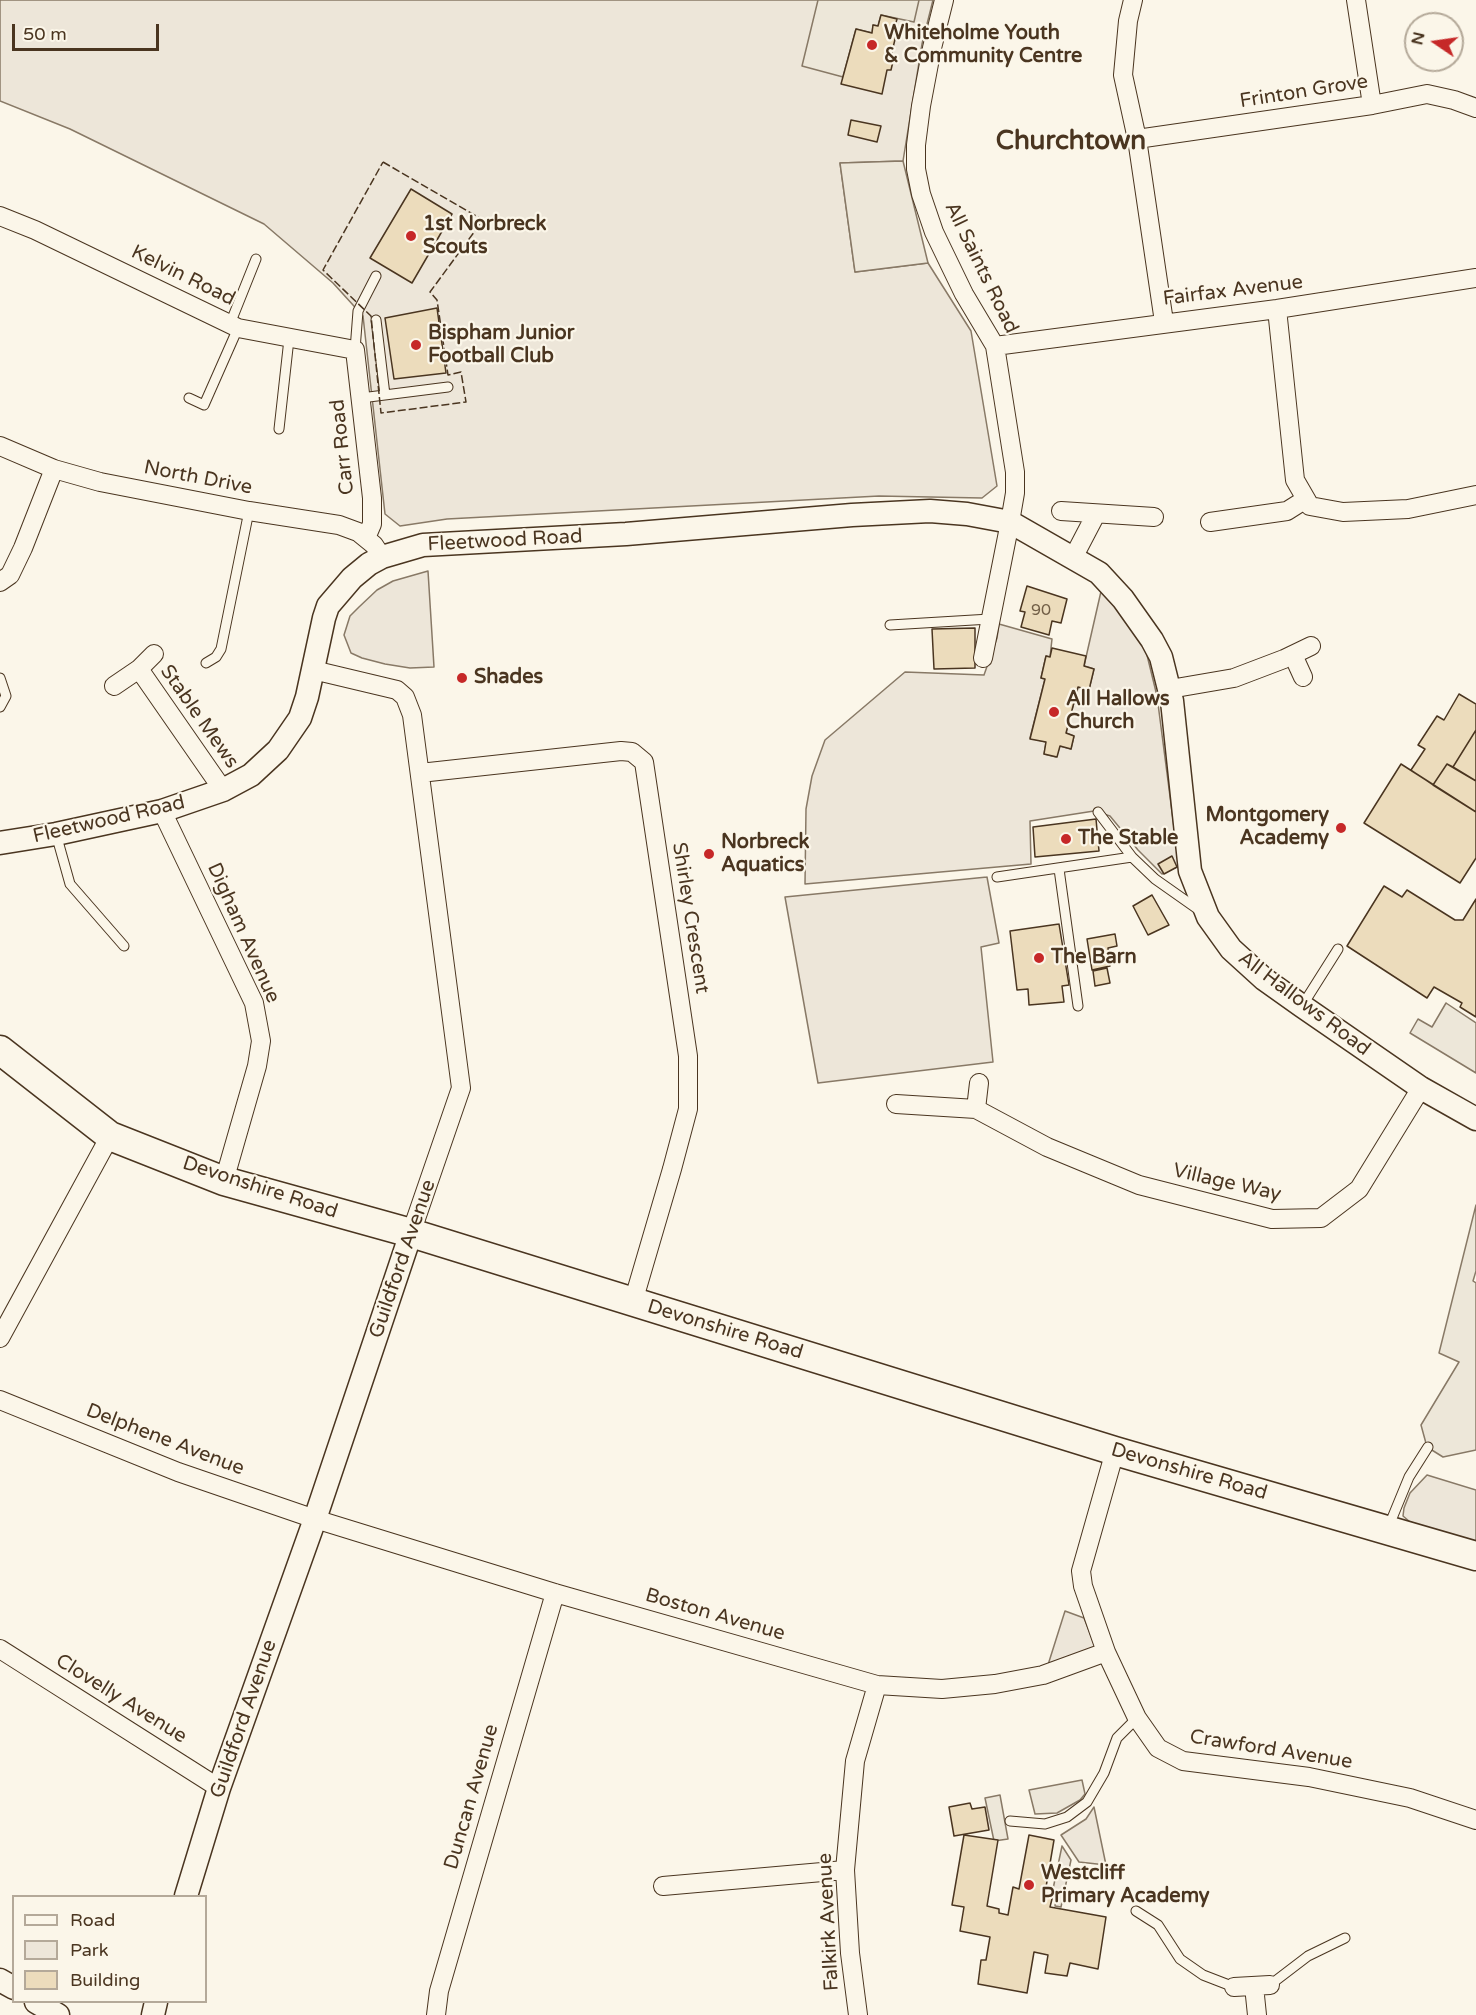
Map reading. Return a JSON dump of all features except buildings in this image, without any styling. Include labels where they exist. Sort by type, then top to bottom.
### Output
[{"type":"main road","name":"Devonshire Road","points":[[0,1050],[110,1136],[224,1181],[411,1233],[1115,1451],[1476,1556]]},
{"type":"street","name":"All Saints Road","points":[[944,0],[921,106],[916,145],[916,169],[921,194],[934,232],[964,294],[995,346],[1015,472],[1015,492],[1010,522],[983,658]]},
{"type":"street","points":[[1133,0],[1128,21],[1123,75],[1137,139],[1164,322]]},
{"type":"street","points":[[1356,0],[1372,105]]},
{"type":"street","name":"Frinton Grove","points":[[1137,139],[1372,105],[1427,94],[1476,108]]},
{"type":"street","name":"Kelvin Road","points":[[0,216],[35,230],[234,326],[289,339],[355,350]]},
{"type":"street","name":"Fairfax Avenue","points":[[995,346],[1164,322],[1277,309],[1476,278]]},
{"type":"street","points":[[1277,309],[1295,480],[1310,506],[1343,512],[1408,509],[1476,495]]},
{"type":"street","name":"Carr Road","points":[[355,350],[372,513],[372,524],[366,538]]},
{"type":"street","name":"North Drive","points":[[0,446],[54,469],[100,482],[249,511],[339,525],[358,532],[382,557]]},
{"type":"street","points":[[0,582],[10,575],[54,469]]},
{"type":"street","points":[[1220,538],[1217,521],[1287,511],[1306,499]]},
{"type":"street","points":[[1062,510],[1154,517]]},
{"type":"street","name":"Fleetwood Road","points":[[0,843],[56,834],[162,811],[223,790],[242,781],[260,768],[289,736],[300,718],[308,697],[328,606],[352,578],[382,557],[423,545],[626,534],[852,515],[930,511],[967,514],[1010,522]]},
{"type":"street","points":[[1073,558],[1096,514]]},
{"type":"street","name":"All Hallows Road","points":[[1010,522],[1099,573],[1123,599],[1161,657],[1170,689],[1190,872],[1208,917],[1231,949],[1264,979],[1302,1006],[1421,1088],[1476,1119]]},
{"type":"street","points":[[1170,689],[1234,678],[1311,646]]},
{"type":"street","name":"Stable Mews","points":[[114,686],[139,669],[154,654]]},
{"type":"street","points":[[1293,655],[1303,677]]},
{"type":"street","name":"Stable Mews","points":[[139,669],[223,790]]},
{"type":"street","name":"Guildford Avenue","points":[[186,1895],[219,1788],[315,1520],[461,1088],[412,715],[405,697],[397,690],[313,670]]},
{"type":"street","name":"Shirley Crescent","points":[[420,774],[621,751],[632,752],[644,762],[688,1056],[688,1109],[633,1302]]},
{"type":"street","name":"Digham Avenue","points":[[162,811],[254,1003],[261,1041],[257,1066],[224,1181]]},
{"type":"street","points":[[976,1109],[979,1083]]},
{"type":"street","name":"Village Way","points":[[896,1104],[976,1109],[1047,1147],[1139,1185],[1272,1219],[1321,1218],[1359,1189],[1421,1088]]},
{"type":"street","points":[[0,1338],[110,1136]]},
{"type":"street","name":"Delphene Avenue","points":[[0,1400],[178,1472],[315,1520]]},
{"type":"street","name":"Crawford Avenue","points":[[1115,1451],[1081,1571],[1083,1586],[1106,1652],[1137,1718],[1158,1748],[1183,1761],[1309,1777],[1410,1798],[1476,1820]]},
{"type":"street","name":"Boston Avenue","points":[[315,1520],[555,1593],[877,1685],[942,1689],[995,1684],[1043,1675],[1106,1652]]},
{"type":"street","name":"Duncan Avenue","points":[[436,2015],[440,1991],[555,1593]]},
{"type":"street","name":"Clovelly Avenue","points":[[0,1649],[219,1788]]},
{"type":"street","name":"Falkirk Avenue","points":[[858,2015],[850,1953],[845,1870],[855,1761],[877,1685]]},
{"type":"street","points":[[663,1886],[845,1870]]},
{"type":"street","points":[[1234,1987],[1262,1985],[1257,2015]]},
{"type":"street","points":[[39,2003],[58,2015]]},
{"type":"lane","points":[[189,398],[204,405],[256,259]]},
{"type":"lane","points":[[355,350],[358,311],[376,276]]},
{"type":"lane","points":[[376,320],[385,395]]},
{"type":"lane","points":[[279,429],[289,339]]},
{"type":"lane","points":[[361,398],[448,387]]},
{"type":"lane","points":[[206,663],[216,657],[221,649],[249,511]]},
{"type":"lane","points":[[890,625],[990,620]]},
{"type":"lane","points":[[0,678],[6,696],[0,707]]},
{"type":"lane","points":[[1098,812],[1132,856],[1155,879],[1208,917]]},
{"type":"lane","points":[[56,834],[70,884],[124,946]]},
{"type":"lane","points":[[997,877],[1132,856]]},
{"type":"lane","points":[[1059,869],[1078,1006]]},
{"type":"lane","points":[[1302,1006],[1338,949]]},
{"type":"lane","points":[[1387,1530],[1409,1477],[1428,1447]]},
{"type":"lane","points":[[1010,1821],[1045,1824],[1067,1817],[1087,1802],[1104,1773],[1117,1738],[1137,1718]]},
{"type":"lane","points":[[1136,1911],[1158,1925],[1180,1959],[1203,1975],[1234,1987]]},
{"type":"lane","points":[[1262,1985],[1308,1956],[1345,1938]]},
{"type":"green space","points":[[0,0],[933,0],[922,44],[903,161],[840,163],[855,272],[928,263],[971,331],[997,486],[982,498],[879,496],[447,519],[400,526],[385,514],[363,316],[333,283],[264,224],[70,129],[0,101]]},
{"type":"green space","points":[[428,571],[434,667],[410,668],[385,664],[351,653],[344,635],[350,616],[377,590],[393,581]]},
{"type":"green space","points":[[1102,587],[1146,651],[1157,696],[1179,866],[1162,874],[1138,850],[1110,816],[1094,811],[1030,821],[1031,864],[805,884],[806,809],[812,776],[825,740],[905,672],[984,675],[997,638],[999,624],[1052,639],[1050,657],[1046,656],[1041,678],[1045,679],[1030,738],[1046,742],[1044,754],[1056,757],[1060,746],[1071,749],[1074,736],[1066,733],[1078,687],[1089,689],[1094,669],[1084,666]]},
{"type":"green space","points":[[987,877],[999,943],[981,947],[993,1062],[818,1083],[785,897]]},
{"type":"green space","points":[[1427,1475],[1476,1490],[1476,1543],[1410,1522],[1403,1516],[1410,1493]]},
{"type":"green space","points":[[1065,1611],[1084,1618],[1095,1646],[1093,1651],[1047,1668]]},
{"type":"green space","points":[[1094,1807],[1106,1865],[1079,1862],[1061,1835],[1086,1819]]},
{"type":"green space","points":[[1062,1846],[1071,1860],[1061,1907],[1055,1906],[1057,1891],[1053,1889]]},
{"type":"shaded area","points":[[818,0],[919,0],[914,22],[881,15],[878,26],[873,25],[872,33],[856,29],[843,77],[802,66]]},
{"type":"shaded area","points":[[903,161],[928,263],[855,272],[840,163]]},
{"type":"shaded area","points":[[1446,1003],[1476,1023],[1476,1073],[1410,1033],[1418,1019],[1432,1027]]},
{"type":"shaded area","points":[[1476,1205],[1476,1271],[1473,1281],[1476,1283],[1476,1450],[1443,1457],[1427,1447],[1421,1425],[1459,1362],[1439,1353]]},
{"type":"shaded area","points":[[1082,1780],[1085,1794],[1080,1800],[1057,1813],[1035,1814],[1029,1790]]},
{"type":"shaded area","points":[[1000,1795],[1008,1839],[994,1841],[985,1798]]},
{"type":"fence","points":[[383,162],[483,220],[430,292],[437,300],[448,375],[461,372],[466,402],[381,413],[371,316],[323,270],[383,162]]},
{"type":"place","name":"Whiteholme Youth & Community Centre","points":[[872,45]]},
{"type":"place","name":"1st Norbreck Scouts","points":[[411,236]]},
{"type":"place","name":"Bispham Junior Football Club","points":[[416,345]]},
{"type":"place","name":"Shades","points":[[462,678]]},
{"type":"place","name":"All Hallows Church","points":[[1054,712]]},
{"type":"place","name":"Montgomery Academy","points":[[1341,828]]},
{"type":"place","name":"The Stable","points":[[1066,839]]},
{"type":"place","name":"Norbreck Aquatics","points":[[709,854]]},
{"type":"place","name":"The Barn","points":[[1039,958]]},
{"type":"place","name":"Westcliff Primary Academy","points":[[1029,1885]]},
{"type":"district","name":"Churchtown","points":[[1071,142]]}]
